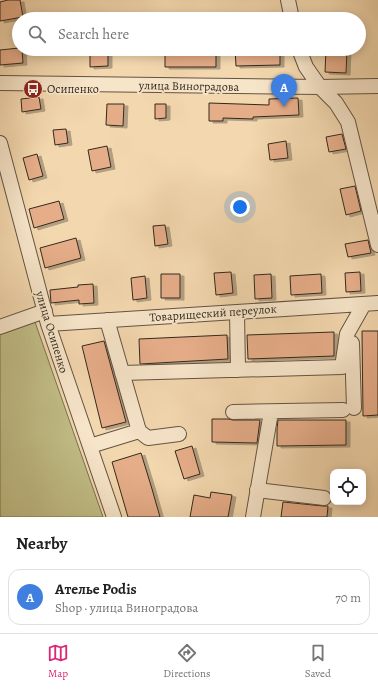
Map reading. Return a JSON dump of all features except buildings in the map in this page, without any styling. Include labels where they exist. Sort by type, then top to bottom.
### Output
[{"type":"street","points":[[288,0],[291,12]]},
{"type":"street","points":[[302,56],[306,66],[320,88],[336,103],[348,122],[378,245]]},
{"type":"street","name":"улица Виноградова","points":[[0,83],[320,88],[378,86]]},
{"type":"street","name":"улица Осипенко","points":[[0,143],[47,318],[114,517]]},
{"type":"street","name":"Товарищеский переулок","points":[[0,327],[47,318],[107,320],[378,303]]},
{"type":"street","points":[[122,373],[342,367],[347,334],[364,304]]},
{"type":"street","points":[[237,312],[238,370]]},
{"type":"street","points":[[107,320],[139,431],[148,438],[179,434]]},
{"type":"street","points":[[234,412],[348,409],[352,325]]},
{"type":"street","points":[[252,517],[271,412]]},
{"type":"street","points":[[90,446],[139,431]]},
{"type":"street","points":[[257,490],[324,498]]},
{"type":"shaded area","points":[[35,322],[103,517],[1,517],[0,515],[0,333]]},
{"type":"place","name":"Осипенко","points":[[33,89]]},
{"type":"place","name":"Ателье Podis","points":[[284,107]]}]
